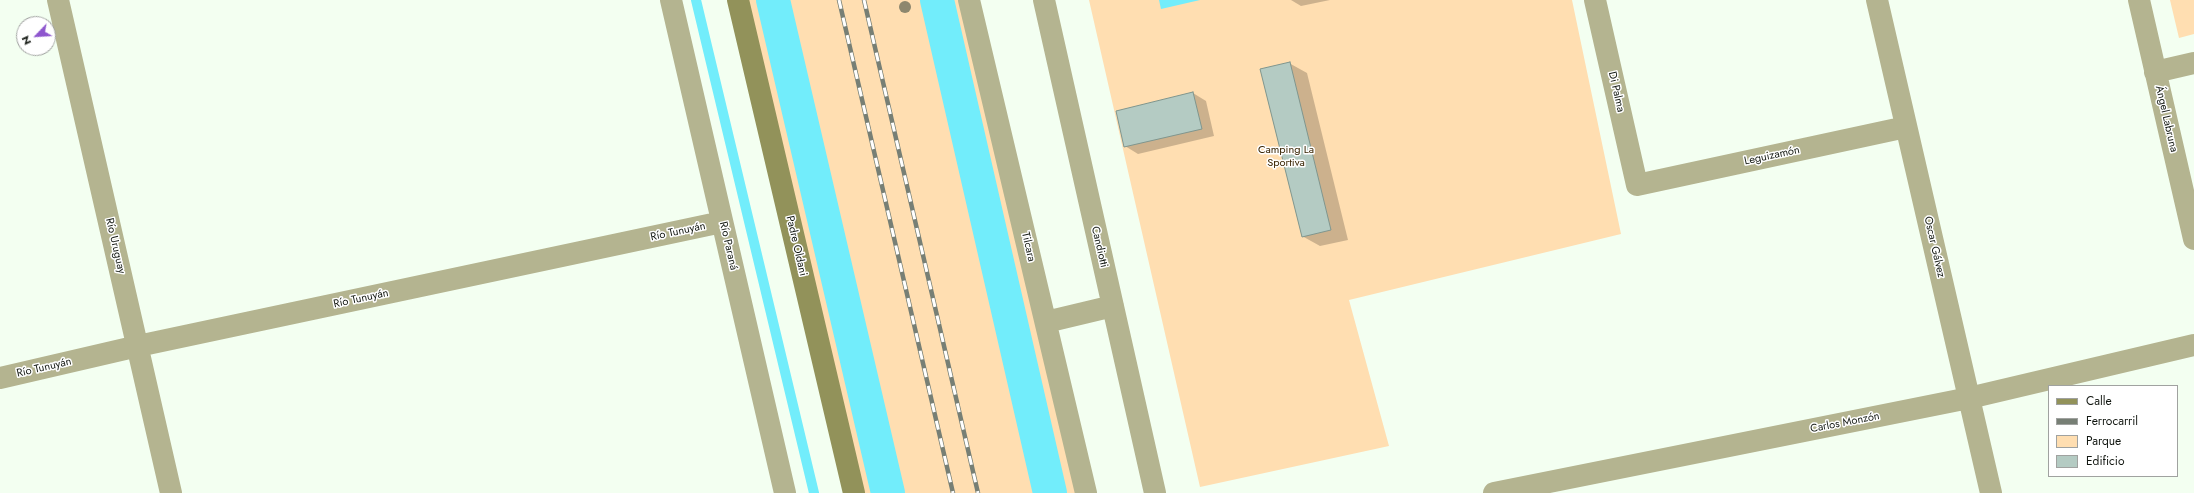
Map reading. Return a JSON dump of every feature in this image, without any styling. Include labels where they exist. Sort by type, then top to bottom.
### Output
[{"type":"main road","name":"Padre Oldani","points":[[738,0],[854,493]]},
{"type":"street","name":"Río Uruguay","points":[[58,0],[171,493]]},
{"type":"street","name":"Río Paraná","points":[[671,0],[785,493]]},
{"type":"street","name":"Tilcara","points":[[969,0],[1086,493]]},
{"type":"street","name":"Candiotti","points":[[1044,0],[1155,493]]},
{"type":"street","name":"Di Palma","points":[[1595,0],[1638,185]]},
{"type":"street","name":"Oscar Gálvez","points":[[1877,0],[1991,493]]},
{"type":"street","name":"Ángel Labruna","points":[[2139,0],[2194,239]]},
{"type":"street","points":[[2155,72],[2194,63]]},
{"type":"street","name":"Leguizamón","points":[[1638,185],[1906,127]]},
{"type":"street","name":"Río Tunuyán","points":[[0,378],[138,346],[722,222]]},
{"type":"street","points":[[1046,322],[1113,306]]},
{"type":"street","name":"Carlos Monzón","points":[[1494,493],[1969,398],[2194,344]]},
{"type":"green space","points":[[738,0],[969,0],[1086,493],[854,493]]},
{"type":"green space","name":"Camping La Sportiva","points":[[1089,0],[1572,0],[1621,234],[1349,300],[1389,446],[1200,487]]},
{"type":"green space","points":[[2170,0],[2194,0],[2194,34],[2179,38]]},
{"type":"water","points":[[1159,0],[1200,0],[1161,9]]},
{"type":"building","points":[[1290,62],[1331,230],[1302,237],[1260,69]]},
{"type":"building","points":[[1193,92],[1202,129],[1124,147],[1116,111]]},
{"type":"waterway","points":[[696,0],[814,493]]},
{"type":"waterway","points":[[773,0],[888,493]]},
{"type":"waterway","points":[[937,0],[1050,493]]},
{"type":"railway","points":[[839,0],[953,493]]},
{"type":"railway","points":[[864,0],[978,493]]}]
